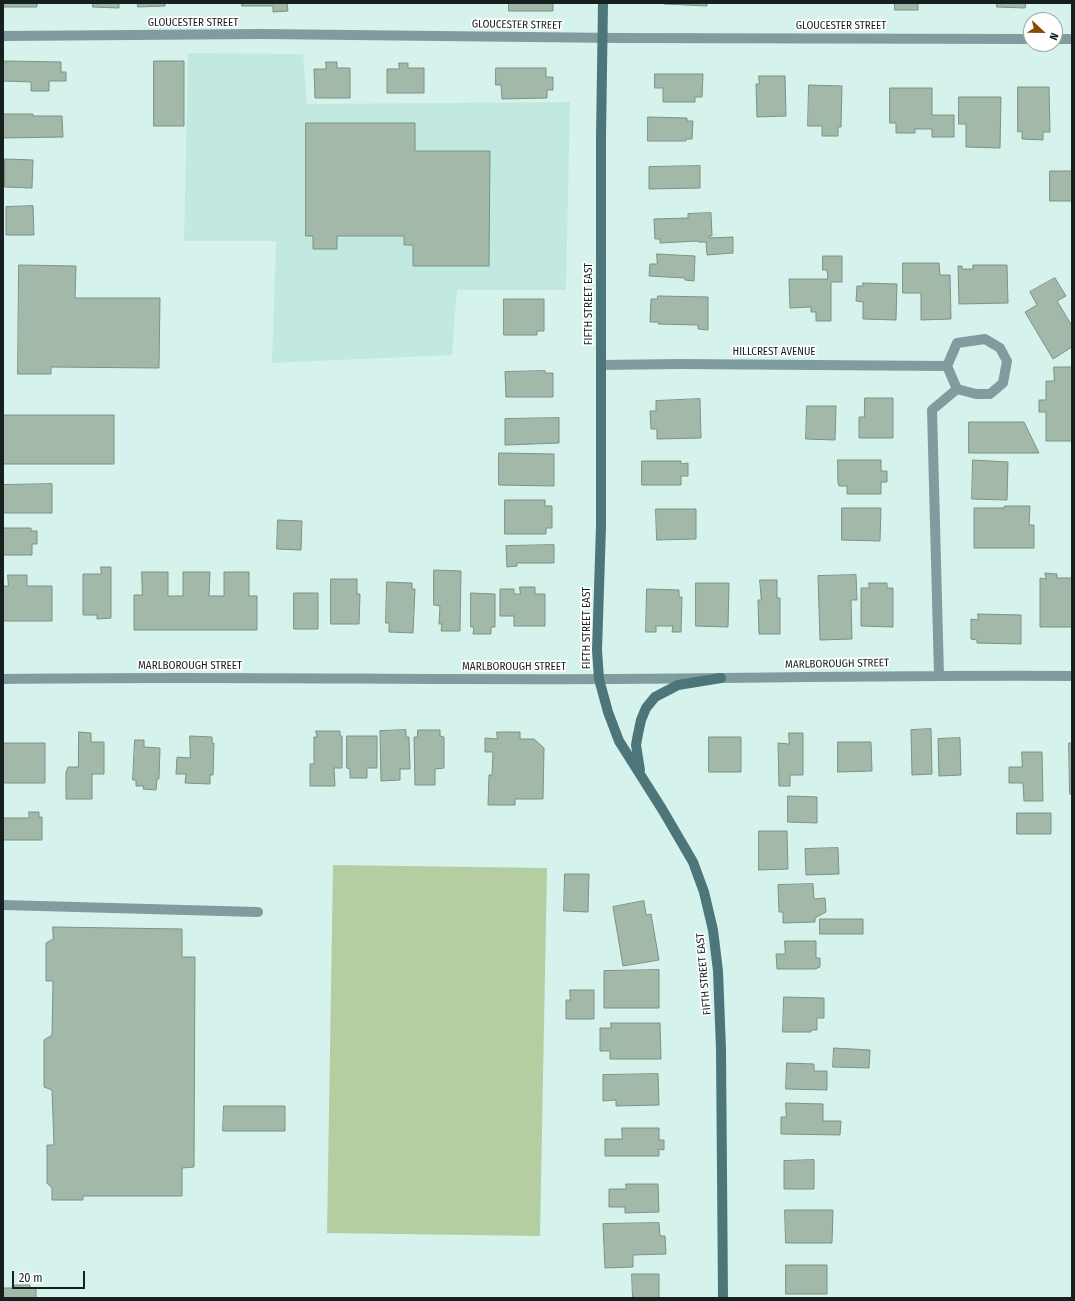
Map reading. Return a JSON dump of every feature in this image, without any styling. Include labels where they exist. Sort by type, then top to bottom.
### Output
[{"type":"street","name":"FIFTH STREET EAST","points":[[603,3],[600,527],[597,650],[599,679],[608,712],[619,741],[662,809],[693,862],[704,892],[713,930],[718,971],[721,1049],[723,1298]]},
{"type":"street","name":"GLOUCESTER STREET","points":[[3,36],[269,34],[602,38],[1023,38]]},
{"type":"street","points":[[984,339],[1000,348],[1007,361],[1004,383],[990,394],[976,394],[957,389],[947,366],[957,343],[984,339]]},
{"type":"street","name":"HILLCREST AVENUE","points":[[601,365],[703,364],[947,366]]},
{"type":"street","points":[[939,675],[932,410],[957,389]]},
{"type":"street","name":"MARLBOROUGH STREET","points":[[3,679],[122,677],[599,679],[939,675],[1072,676]]},
{"type":"street","points":[[640,774],[636,745],[638,734],[641,720],[646,708],[655,697],[678,685],[721,678]]},
{"type":"street","points":[[3,905],[258,912]]},
{"type":"shaded area","points":[[188,53],[303,54],[307,104],[570,102],[566,290],[457,290],[452,355],[272,363],[276,241],[184,241]]},
{"type":"green space","points":[[333,865],[547,868],[540,1236],[327,1233]]},
{"type":"building","points":[[3,3],[37,3],[37,7],[3,7]]},
{"type":"building","points":[[93,3],[119,3],[119,8],[93,7]]},
{"type":"building","points":[[138,3],[165,3],[165,6],[138,7]]},
{"type":"building","points":[[242,3],[287,3],[288,11],[273,12],[273,6],[242,6]]},
{"type":"building","points":[[509,3],[553,3],[553,11],[509,11]]},
{"type":"building","points":[[707,3],[707,6],[664,4]]},
{"type":"building","points":[[895,3],[918,3],[918,10],[895,10]]},
{"type":"building","points":[[997,3],[1026,3],[1025,8],[997,7]]},
{"type":"building","points":[[5,61],[61,62],[61,72],[66,72],[66,81],[49,81],[49,91],[31,91],[31,82],[3,81],[3,64],[5,64]]},
{"type":"building","points":[[154,61],[184,61],[184,126],[154,126]]},
{"type":"building","points":[[326,62],[337,62],[337,68],[350,68],[350,98],[315,98],[314,69],[326,69]]},
{"type":"building","points":[[399,63],[408,63],[408,68],[424,68],[424,93],[387,93],[387,69],[399,69]]},
{"type":"building","points":[[496,68],[546,68],[546,77],[553,77],[553,90],[547,90],[547,98],[502,99],[501,85],[496,85]]},
{"type":"building","points":[[655,74],[703,74],[702,97],[695,97],[695,102],[663,102],[663,88],[655,88]]},
{"type":"building","points":[[759,76],[785,76],[786,116],[757,117],[756,84],[759,84]]},
{"type":"building","points":[[809,85],[842,86],[841,127],[838,127],[838,136],[822,136],[822,126],[808,126]]},
{"type":"building","points":[[1018,87],[1049,87],[1050,132],[1043,132],[1043,140],[1022,139],[1022,131],[1018,132]]},
{"type":"building","points":[[890,88],[932,88],[932,115],[954,115],[954,137],[932,137],[932,129],[915,129],[915,133],[896,133],[896,123],[890,123]]},
{"type":"building","points":[[959,97],[1001,97],[1000,148],[966,147],[966,124],[959,124]]},
{"type":"building","points":[[3,114],[62,116],[63,137],[3,138]]},
{"type":"building","points":[[648,117],[687,118],[687,121],[693,121],[692,139],[686,139],[686,141],[648,141]]},
{"type":"building","points":[[306,123],[415,123],[415,151],[490,151],[489,266],[413,266],[413,245],[404,245],[404,236],[337,236],[337,249],[313,249],[313,236],[306,236]]},
{"type":"building","points":[[5,159],[33,160],[32,188],[5,187]]},
{"type":"building","points":[[700,166],[700,188],[649,189],[649,167]]},
{"type":"building","points":[[1050,171],[1072,171],[1072,201],[1050,201]]},
{"type":"building","points":[[33,206],[34,235],[6,235],[6,207]]},
{"type":"building","points":[[711,213],[712,236],[709,236],[709,238],[733,237],[733,253],[707,255],[706,242],[660,243],[660,239],[655,239],[654,219],[688,218],[688,214]]},
{"type":"building","points":[[657,254],[695,256],[694,281],[685,280],[685,278],[649,276],[650,264],[657,264]]},
{"type":"building","points":[[823,256],[842,256],[842,282],[831,282],[831,321],[816,321],[816,312],[811,312],[811,307],[790,308],[789,279],[828,279],[827,270],[823,270]]},
{"type":"building","points":[[903,263],[939,263],[940,275],[950,275],[951,319],[921,320],[921,293],[903,293]]},
{"type":"building","points":[[19,265],[76,266],[75,298],[160,298],[159,368],[51,367],[51,374],[18,374]]},
{"type":"building","points":[[973,265],[1007,265],[1008,303],[959,304],[958,266],[962,266],[962,269],[973,269]]},
{"type":"building","points":[[1055,278],[1066,296],[1057,301],[1072,326],[1072,347],[1053,359],[1025,312],[1037,305],[1030,292]]},
{"type":"building","points":[[863,283],[897,284],[896,320],[863,319],[863,302],[856,301],[857,286],[863,286]]},
{"type":"building","points":[[658,296],[708,297],[708,330],[698,329],[698,325],[658,324],[659,322],[650,322],[651,299],[657,299]]},
{"type":"building","points":[[504,299],[544,299],[544,331],[537,331],[537,335],[504,335]]},
{"type":"building","points":[[1054,367],[1072,367],[1072,441],[1046,441],[1046,412],[1039,412],[1039,400],[1046,400],[1046,381],[1054,381]]},
{"type":"building","points":[[545,371],[545,373],[553,373],[553,397],[506,397],[505,372]]},
{"type":"building","points":[[865,398],[893,398],[893,438],[859,438],[859,417],[864,417]]},
{"type":"building","points":[[700,399],[701,438],[657,439],[657,429],[651,429],[650,411],[656,411],[656,401]]},
{"type":"building","points":[[807,406],[836,406],[835,440],[806,439]]},
{"type":"building","points":[[3,415],[114,415],[114,464],[3,464]]},
{"type":"building","points":[[559,418],[559,443],[505,445],[505,419]]},
{"type":"building","points":[[969,422],[1024,422],[1039,453],[969,453]]},
{"type":"building","points":[[499,453],[554,454],[554,486],[499,485]]},
{"type":"building","points":[[838,460],[881,460],[881,471],[887,471],[887,482],[881,482],[881,494],[847,494],[847,486],[839,486],[838,483]]},
{"type":"building","points":[[973,460],[1008,462],[1007,500],[972,499]]},
{"type":"building","points":[[642,461],[681,461],[681,464],[688,463],[688,476],[681,476],[681,485],[642,485]]},
{"type":"building","points":[[52,484],[52,513],[3,513],[3,485]]},
{"type":"building","points":[[505,500],[545,500],[545,506],[552,506],[552,528],[546,528],[546,534],[505,534]]},
{"type":"building","points":[[1005,506],[1030,506],[1029,525],[1034,525],[1034,548],[974,548],[974,508],[1004,508]]},
{"type":"building","points":[[842,508],[881,508],[880,541],[842,540]]},
{"type":"building","points":[[656,509],[696,509],[696,539],[657,540]]},
{"type":"building","points":[[278,520],[302,521],[301,550],[277,549]]},
{"type":"building","points":[[3,528],[31,528],[31,531],[37,531],[37,544],[32,544],[32,555],[3,555]]},
{"type":"building","points":[[554,545],[554,563],[517,563],[517,566],[507,567],[506,546]]},
{"type":"building","points":[[101,567],[111,567],[111,618],[97,619],[97,615],[83,615],[83,574],[101,574]]},
{"type":"building","points":[[434,570],[461,571],[460,631],[441,631],[442,624],[439,624],[440,606],[434,605]]},
{"type":"building","points":[[142,572],[168,572],[168,596],[183,596],[183,572],[210,572],[209,596],[224,596],[224,572],[249,572],[249,596],[257,596],[257,630],[134,630],[134,595],[142,595]]},
{"type":"building","points":[[1045,573],[1057,574],[1057,578],[1072,578],[1072,627],[1040,627],[1040,578],[1046,579]]},
{"type":"building","points":[[8,575],[27,575],[27,586],[52,586],[52,621],[3,621],[3,586],[8,586]]},
{"type":"building","points":[[856,575],[857,600],[851,600],[852,639],[820,640],[818,576]]},
{"type":"building","points":[[331,579],[357,579],[357,594],[360,594],[359,624],[331,624]]},
{"type":"building","points":[[760,580],[777,580],[777,598],[780,598],[780,634],[759,634],[758,600],[761,600]]},
{"type":"building","points":[[387,582],[412,583],[412,589],[415,589],[413,633],[389,632],[389,623],[386,623]]},
{"type":"building","points":[[696,583],[729,583],[728,627],[696,626]]},
{"type":"building","points":[[869,583],[887,583],[887,588],[893,588],[893,627],[861,626],[861,588],[869,588]]},
{"type":"building","points":[[520,587],[535,587],[535,594],[545,594],[545,626],[514,626],[514,616],[500,616],[500,589],[514,589],[514,594],[520,594]]},
{"type":"building","points":[[647,589],[679,590],[679,597],[682,597],[681,632],[672,632],[673,626],[656,626],[656,632],[646,632]]},
{"type":"building","points":[[294,593],[318,593],[318,629],[294,629]]},
{"type":"building","points":[[471,593],[495,594],[495,627],[491,627],[491,634],[473,634],[474,627],[471,627]]},
{"type":"building","points":[[978,614],[1021,615],[1021,644],[977,643],[977,640],[971,639],[971,619],[978,620]]},
{"type":"building","points":[[931,729],[932,774],[912,775],[911,730]]},
{"type":"building","points":[[406,730],[406,737],[409,737],[410,769],[400,769],[400,780],[381,781],[380,731]]},
{"type":"building","points":[[418,730],[440,730],[440,736],[444,737],[444,768],[435,769],[435,785],[415,785],[414,737],[417,737]]},
{"type":"building","points":[[316,731],[340,731],[340,736],[342,736],[342,768],[334,768],[335,786],[310,786],[310,764],[314,764],[314,737],[317,737]]},
{"type":"building","points":[[79,732],[91,733],[91,742],[104,742],[104,774],[92,774],[92,799],[66,799],[66,772],[68,767],[78,767]]},
{"type":"building","points":[[497,732],[520,732],[520,739],[534,739],[544,748],[543,799],[515,799],[515,805],[488,805],[489,775],[492,775],[493,752],[485,752],[485,738],[497,739]]},
{"type":"building","points":[[789,733],[803,733],[803,775],[790,775],[790,786],[779,786],[778,743],[789,744]]},
{"type":"building","points":[[190,736],[212,737],[212,743],[214,743],[213,775],[210,775],[210,784],[185,783],[186,774],[176,774],[177,757],[190,758]]},
{"type":"building","points":[[347,736],[377,736],[377,768],[367,768],[367,778],[350,778],[350,769],[347,768]]},
{"type":"building","points":[[709,737],[741,737],[741,772],[709,772]]},
{"type":"building","points":[[960,738],[961,775],[939,776],[938,739]]},
{"type":"building","points":[[135,740],[144,740],[144,747],[160,748],[159,779],[157,779],[156,790],[143,789],[144,786],[136,786],[136,780],[133,780]]},
{"type":"building","points":[[838,742],[871,742],[872,771],[838,772]]},
{"type":"building","points":[[3,743],[45,743],[45,783],[3,783]]},
{"type":"building","points":[[1069,743],[1072,743],[1072,794],[1070,794]]},
{"type":"building","points":[[1022,752],[1042,752],[1043,801],[1024,801],[1023,783],[1009,783],[1009,767],[1022,767]]},
{"type":"building","points":[[788,796],[817,797],[817,823],[788,822]]},
{"type":"building","points":[[29,812],[39,812],[39,817],[42,817],[42,840],[3,840],[3,818],[29,818]]},
{"type":"building","points":[[1017,813],[1051,813],[1051,834],[1017,834]]},
{"type":"building","points":[[759,831],[787,831],[788,869],[759,870]]},
{"type":"building","points":[[838,848],[839,874],[806,875],[805,849]]},
{"type":"building","points":[[565,874],[589,874],[588,912],[564,911]]},
{"type":"building","points":[[813,884],[814,899],[825,898],[826,912],[815,918],[815,922],[783,923],[783,912],[779,912],[778,885]]},
{"type":"building","points":[[644,901],[646,915],[651,914],[659,960],[623,966],[613,907]]},
{"type":"building","points":[[820,919],[863,919],[863,934],[820,934]]},
{"type":"building","points":[[53,927],[182,929],[182,957],[195,957],[194,1167],[182,1168],[182,1196],[83,1196],[83,1200],[52,1200],[52,1188],[47,1183],[47,1145],[54,1145],[52,1090],[44,1087],[44,1040],[52,1035],[53,981],[46,981],[46,943],[53,939]]},
{"type":"building","points":[[785,941],[816,941],[816,958],[820,958],[820,967],[815,969],[777,969],[776,954],[785,954]]},
{"type":"building","points":[[659,970],[659,1008],[604,1008],[604,971]]},
{"type":"building","points":[[570,990],[594,990],[594,1019],[566,1019],[566,1000],[570,1000]]},
{"type":"building","points":[[784,997],[824,998],[824,1018],[817,1018],[817,1030],[811,1030],[811,1032],[783,1032]]},
{"type":"building","points":[[611,1023],[660,1023],[661,1059],[610,1059],[610,1051],[600,1051],[600,1028],[611,1028]]},
{"type":"building","points":[[834,1048],[870,1050],[869,1068],[833,1067]]},
{"type":"building","points":[[787,1063],[814,1064],[814,1071],[827,1071],[827,1090],[786,1089]]},
{"type":"building","points":[[658,1074],[659,1105],[616,1106],[616,1100],[603,1101],[603,1075]]},
{"type":"building","points":[[786,1103],[823,1104],[823,1121],[841,1121],[840,1135],[781,1134],[781,1117],[786,1117]]},
{"type":"building","points":[[224,1106],[285,1106],[285,1131],[223,1131]]},
{"type":"building","points":[[622,1128],[659,1128],[659,1140],[664,1140],[664,1150],[659,1149],[659,1156],[605,1156],[605,1139],[622,1139]]},
{"type":"building","points":[[814,1160],[814,1189],[784,1189],[784,1161]]},
{"type":"building","points":[[626,1184],[658,1184],[659,1212],[625,1213],[625,1207],[609,1207],[609,1189],[626,1189]]},
{"type":"building","points":[[785,1210],[833,1210],[832,1243],[786,1243]]},
{"type":"building","points":[[659,1223],[660,1236],[665,1236],[666,1254],[633,1255],[633,1267],[605,1268],[603,1224]]},
{"type":"building","points":[[786,1265],[827,1265],[827,1294],[786,1294]]},
{"type":"building","points":[[632,1274],[659,1274],[659,1298],[633,1298]]},
{"type":"building","points":[[15,1285],[30,1285],[30,1288],[36,1288],[36,1298],[3,1298],[3,1288],[15,1288]]}]
